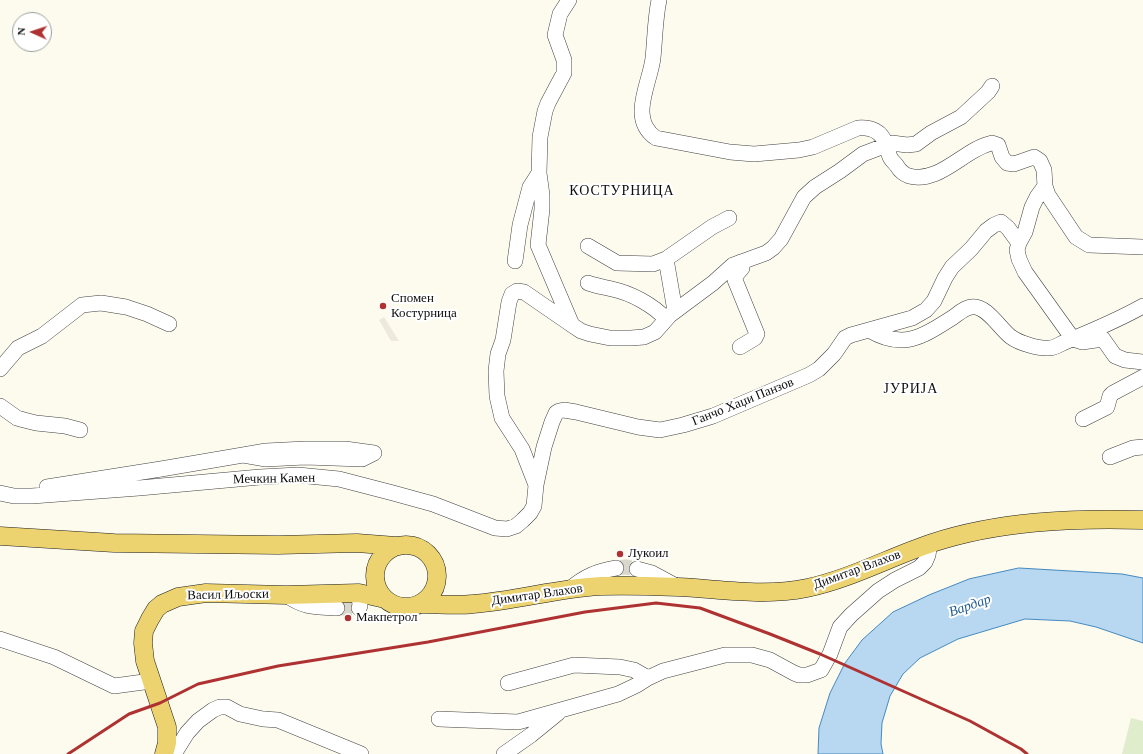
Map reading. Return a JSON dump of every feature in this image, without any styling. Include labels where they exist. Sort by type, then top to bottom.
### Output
[{"type":"main road","name":"Димитар Влахов","points":[[422,604],[473,604],[520,598],[570,589],[600,586],[678,587],[744,592],[789,591],[831,582],[930,543],[962,534],[1016,524],[1098,518],[1143,520]]},
{"type":"main road","points":[[0,536],[114,543],[278,546],[357,543],[396,546],[408,545],[420,548],[430,556],[436,567],[438,580],[432,593],[422,604],[402,608],[393,605],[384,599],[380,594],[371,555],[366,548],[357,543]]},
{"type":"main road","points":[[359,601],[376,574],[380,558],[387,551],[396,546]]},
{"type":"main road","name":"Димитар Влахов","points":[[438,580],[449,592],[473,604]]},
{"type":"main road","name":"Васил Иљоски","points":[[164,754],[167,743],[167,727],[151,681],[143,643],[144,631],[156,608],[178,596],[190,594],[286,595],[359,601],[384,599]]},
{"type":"street","points":[[569,0],[560,14],[555,35],[564,60],[564,73],[548,103],[540,137],[539,173],[542,194],[542,209],[538,245],[572,326]]},
{"type":"street","points":[[659,0],[653,59],[642,98],[642,117],[647,130],[656,138],[730,152],[754,154],[799,150],[813,147],[858,128],[866,128],[879,132],[883,137],[890,156],[904,174],[917,177],[936,173],[977,149],[990,143],[994,143],[998,145],[1002,157],[1007,163],[1014,164],[1034,157],[1040,161],[1044,170],[1045,186],[1048,195],[1071,231],[1083,242],[1089,245],[1143,247]]},
{"type":"street","points":[[536,485],[522,449],[502,418],[499,407],[496,371],[498,354],[512,294],[517,290],[524,292],[572,326],[590,334],[610,338],[644,337],[655,332],[671,315],[733,266],[766,253],[773,248],[781,239],[804,197],[810,191],[863,154],[886,144],[916,144],[931,133],[961,117],[988,92],[992,86]]},
{"type":"street","points":[[515,261],[520,225],[530,186],[539,173]]},
{"type":"street","points":[[1045,186],[1032,207],[1025,232],[1017,250],[1025,272],[1073,339],[1082,342],[1103,339],[1114,356],[1125,360],[1143,362]]},
{"type":"street","points":[[588,246],[618,263],[654,264],[666,259],[706,231],[729,218]]},
{"type":"street","points":[[869,330],[912,318],[926,310],[934,301],[952,267],[971,249],[980,236],[994,225],[1001,222],[1005,224],[1019,243]]},
{"type":"street","points":[[666,259],[671,315]]},
{"type":"street","points":[[740,347],[755,338],[757,334],[735,280],[736,275],[742,268],[741,262]]},
{"type":"street","points":[[588,283],[620,291],[658,311],[671,315]]},
{"type":"street","points":[[0,370],[18,348],[42,336],[82,305],[101,304],[126,308],[147,314],[169,324]]},
{"type":"street","points":[[869,330],[886,339],[914,340],[971,306],[981,308],[1012,338],[1034,346],[1050,348],[1124,316],[1143,306]]},
{"type":"street","name":"Ганчо Хаџи Панзов","points":[[536,485],[548,434],[556,413],[559,411],[564,410],[576,412],[647,429],[660,430],[683,426],[713,416],[809,375],[819,369],[834,354],[845,338],[855,333],[869,330]]},
{"type":"street","points":[[1083,419],[1108,407],[1110,396],[1113,393],[1143,378]]},
{"type":"street","points":[[0,406],[17,418],[36,423],[65,426],[80,430]]},
{"type":"street","points":[[1110,457],[1133,448],[1143,447]]},
{"type":"street","points":[[0,492],[16,492],[266,451],[345,449],[374,453],[362,460],[305,457],[266,459],[243,455]]},
{"type":"street","name":"Мечкин Камен","points":[[0,492],[14,496],[32,496],[260,477],[298,476],[339,479],[433,504],[495,528],[507,529],[516,526],[530,513],[534,506],[536,485]]},
{"type":"street","points":[[439,719],[518,722],[618,694],[664,671],[726,655],[752,655],[770,660],[799,675],[807,675],[821,670],[830,654],[840,627],[878,591],[895,580],[919,568],[925,562],[930,543]]},
{"type":"street","points":[[570,589],[584,578],[594,573],[616,568]]},
{"type":"street","points":[[637,569],[652,573],[678,587]]},
{"type":"street","points":[[286,595],[298,603],[311,607],[337,608]]},
{"type":"street","points":[[0,639],[54,657],[114,686],[151,681]]},
{"type":"street","points":[[508,683],[574,665],[620,667],[634,670],[648,678]]},
{"type":"street","points":[[174,754],[187,733],[198,720],[213,710],[220,707],[227,707],[240,714],[263,719],[278,720],[361,754]]},
{"type":"street","points":[[504,754],[531,735],[561,709]]},
{"type":"green space","points":[[1131,718],[1143,721],[1143,754],[1122,754]]},
{"type":"shaded area","points":[[384,317],[399,341],[391,341],[379,320]]},
{"type":"water","name":"Вардар","points":[[1019,568],[1122,574],[1143,578],[1143,643],[1096,627],[1070,621],[1025,619],[958,639],[920,658],[903,674],[890,696],[882,723],[881,744],[883,754],[818,754],[819,728],[830,693],[845,663],[862,640],[893,612],[929,595],[969,579]]},
{"type":"tunnel","points":[[616,568],[626,567],[637,569]]},
{"type":"tunnel","points":[[337,608],[359,608]]},
{"type":"railway","points":[[68,754],[129,714],[160,703],[198,684],[278,666],[428,642],[585,612],[656,603],[700,608],[820,654],[970,721],[1021,749],[1027,754]]},
{"type":"place","name":"Спомен Костурница","points":[[383,306]]},
{"type":"place","name":"Лукоил","points":[[620,554]]},
{"type":"place","name":"Макпетрол","points":[[348,618]]},
{"type":"district","name":"КОСТУРНИЦА","points":[[622,191]]},
{"type":"district","name":"ЈУРИЈА","points":[[911,389]]}]
